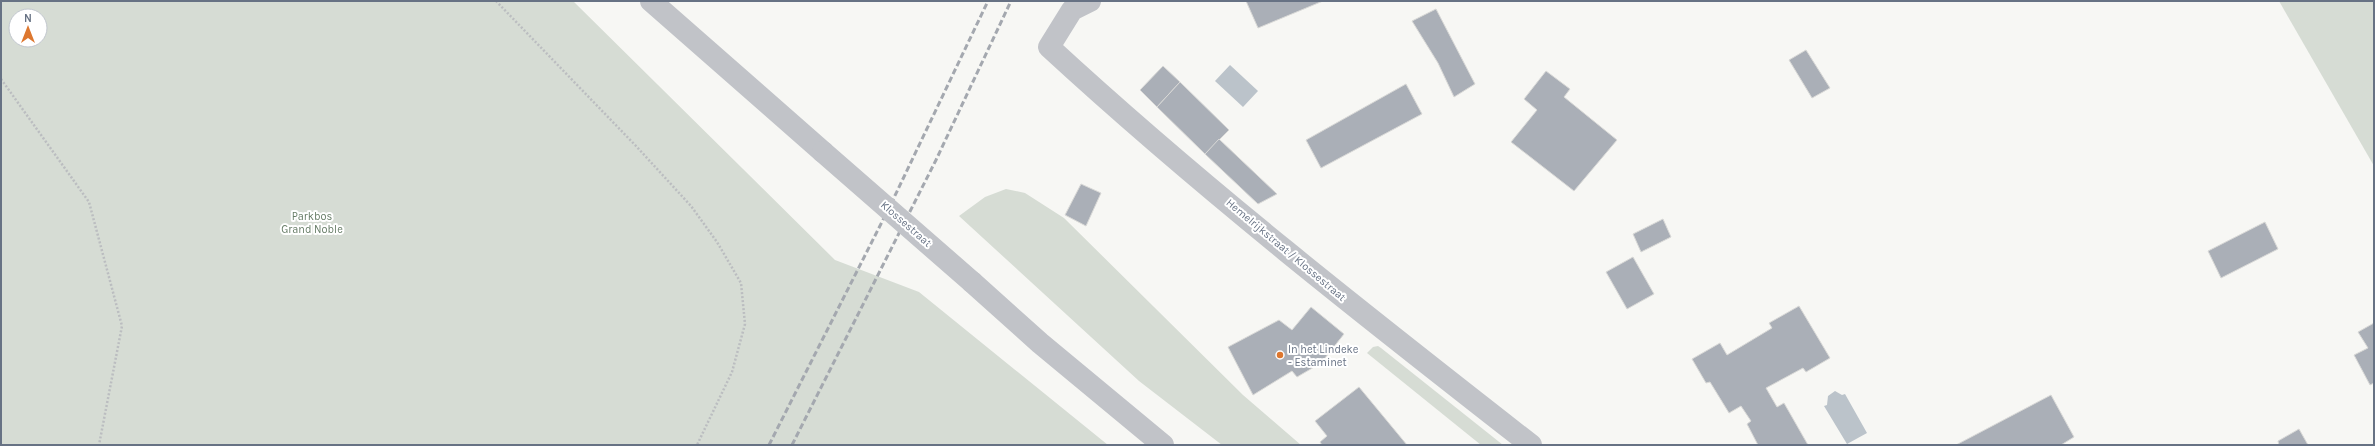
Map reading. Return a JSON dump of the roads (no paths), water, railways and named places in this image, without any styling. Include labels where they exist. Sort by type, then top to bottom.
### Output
[{"type":"street","name":"Klossestraat","points":[[651,1],[1040,343],[1163,445]]},
{"type":"street","name":"Hemelrijkstraat / Klossestraat","points":[[1090,1],[1072,10],[1048,47],[1116,109],[1355,307],[1531,445]]},
{"type":"railway","points":[[769,445],[890,206],[988,1]]},
{"type":"railway","points":[[792,445],[936,160],[1011,1]]},
{"type":"place","name":"In het Lindeke - Estaminet","points":[[1280,355]]},
{"type":"park label","name":"Parkbos Grand Noble","points":[[312,222]]}]
